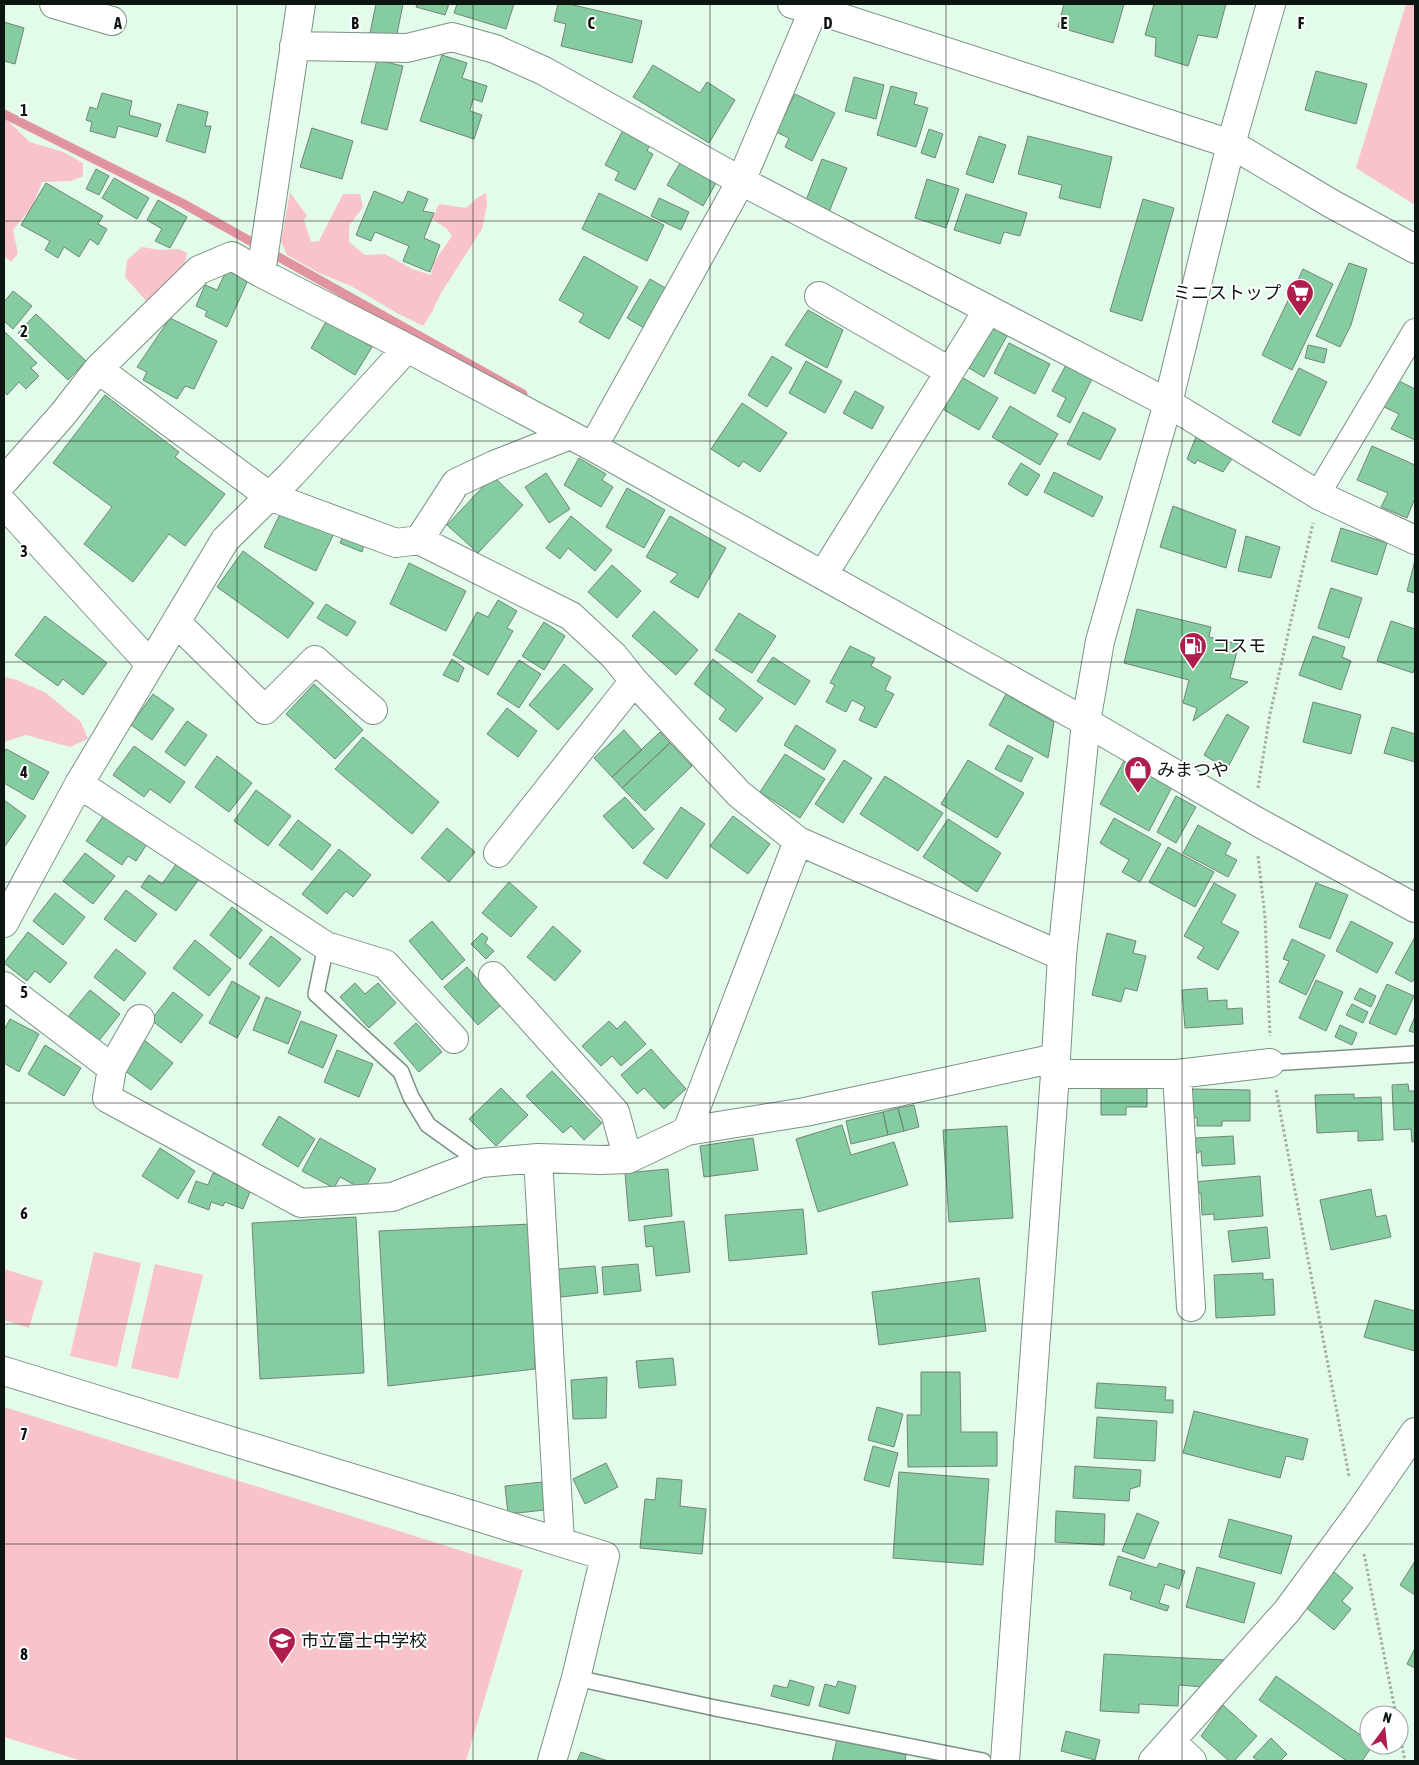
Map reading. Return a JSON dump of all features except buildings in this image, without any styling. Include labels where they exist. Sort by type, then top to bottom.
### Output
[{"type":"street","points":[[54,4],[112,21]]},
{"type":"street","points":[[261,273],[301,4]]},
{"type":"street","points":[[1005,1761],[1056,1066],[1062,956],[1086,722],[1100,641],[1168,403],[1232,144],[1270,4]]},
{"type":"street","points":[[593,447],[740,181],[808,6],[1232,144],[1332,204],[1415,249]]},
{"type":"street","points":[[294,46],[407,48],[452,38],[495,49],[544,71],[740,181],[1168,403],[1320,496],[1415,540]]},
{"type":"street","points":[[4,481],[63,414],[98,370],[199,270],[232,256],[593,447],[1086,722],[1256,821],[1415,908]]},
{"type":"street","points":[[819,296],[949,371]]},
{"type":"street","points":[[824,575],[988,310]]},
{"type":"street","points":[[1322,487],[1415,331]]},
{"type":"street","points":[[4,923],[79,784],[225,540],[291,475],[407,348]]},
{"type":"street","points":[[98,370],[269,496],[396,543],[419,540],[571,616],[614,656],[634,681],[739,794],[798,841],[1062,956]]},
{"type":"street","points":[[419,540],[456,483],[494,465],[570,435]]},
{"type":"street","points":[[4,504],[150,664]]},
{"type":"street","points":[[176,622],[266,710],[315,660],[373,710]]},
{"type":"street","points":[[498,853],[634,681]]},
{"type":"street","points":[[79,784],[326,946],[385,964],[454,1039]]},
{"type":"street","points":[[687,1131],[798,841]]},
{"type":"street","points":[[493,976],[615,1112],[628,1159]]},
{"type":"street","points":[[4,986],[112,1068]]},
{"type":"street","points":[[140,1019],[112,1068],[107,1098],[301,1203],[392,1197],[481,1163],[538,1158],[628,1159],[687,1131],[805,1112],[1056,1066],[1177,1074],[1270,1063]]},
{"type":"street","points":[[1177,1074],[1191,1307]]},
{"type":"street","points":[[538,1158],[560,1542]]},
{"type":"street","points":[[4,1371],[604,1556],[576,1678],[552,1761]]},
{"type":"street","points":[[1153,1761],[1172,1742],[1287,1611],[1357,1516],[1415,1432]]},
{"type":"street","points":[[1172,1742],[1192,1761]]},
{"type":"lane","points":[[326,946],[316,994],[401,1072],[411,1096],[428,1125],[481,1163]]},
{"type":"lane","points":[[1270,1063],[1415,1054]]},
{"type":"lane","points":[[576,1678],[729,1711],[983,1761]]},
{"type":"path","points":[[1258,790],[1270,714],[1315,515]]},
{"type":"path","points":[[1258,851],[1264,917],[1270,1063],[1394,1705]]},
{"type":"shaded area","points":[[1406,4],[1415,4],[1415,205],[1356,168]]},
{"type":"shaded area","points":[[4,119],[30,142],[63,152],[83,163],[83,176],[71,181],[42,182],[32,207],[13,230],[18,254],[11,262],[4,256]]},
{"type":"shaded area","points":[[290,192],[307,216],[304,220],[311,242],[319,241],[343,194],[360,194],[363,207],[349,226],[349,242],[365,255],[385,254],[412,269],[431,275],[434,262],[452,236],[446,228],[432,219],[439,204],[466,208],[486,193],[487,205],[482,229],[441,293],[423,326],[351,286],[319,273],[287,255],[281,241]]},
{"type":"shaded area","points":[[142,247],[160,250],[179,249],[187,253],[185,264],[147,302],[125,277],[127,260]]},
{"type":"shaded area","points":[[4,677],[17,680],[46,693],[81,722],[88,739],[70,747],[26,735],[4,742]]},
{"type":"shaded area","points":[[94,1252],[141,1263],[117,1367],[70,1356]]},
{"type":"shaded area","points":[[155,1264],[203,1275],[178,1379],[131,1368]]},
{"type":"shaded area","points":[[4,1269],[43,1281],[29,1328],[4,1320]]},
{"type":"shaded area","name":"市立富士中学校","points":[[4,1407],[523,1570],[466,1761],[82,1761],[4,1737]]},
{"type":"waterway","points":[[4,114],[184,204],[523,394]]},
{"type":"place","name":"ミニストップ","points":[[1300,317]]},
{"type":"place","name":"コスモ","points":[[1193,670]]},
{"type":"place","name":"みまつや","points":[[1138,794]]},
{"type":"place","name":"市立富士中学校","points":[[282,1665]]}]
